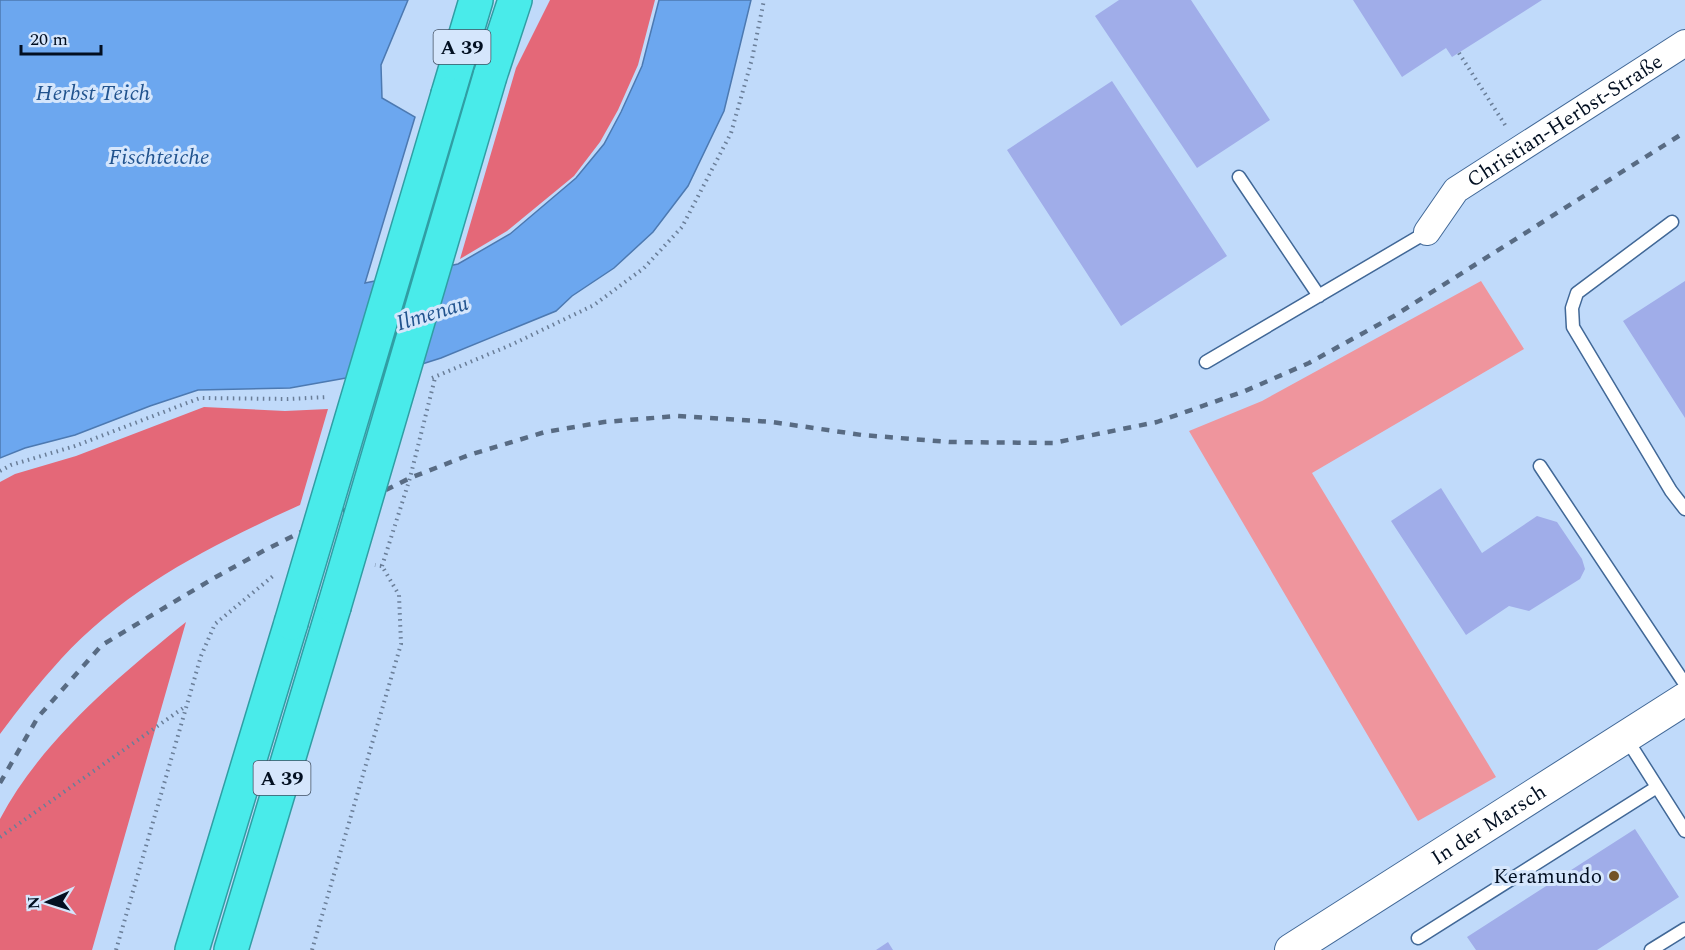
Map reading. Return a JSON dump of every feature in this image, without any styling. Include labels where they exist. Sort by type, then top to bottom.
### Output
[{"type":"highway","name":"A 39","points":[[192,950],[476,0]]},
{"type":"highway","name":"A 39","points":[[231,950],[490,76],[515,0]]},
{"type":"street","name":"Christian-Herbst-Straße","points":[[1427,232],[1456,190],[1685,43]]},
{"type":"street","name":"In der Marsch","points":[[1291,950],[1685,699]]},
{"type":"lane","points":[[1239,177],[1319,296]]},
{"type":"lane","points":[[1672,222],[1577,292],[1572,308],[1573,327],[1671,491],[1685,509]]},
{"type":"lane","points":[[1206,362],[1427,232]]},
{"type":"lane","points":[[1540,466],[1685,684]]},
{"type":"lane","points":[[1625,736],[1685,831]]},
{"type":"lane","points":[[1418,938],[1657,787]]},
{"type":"lane","points":[[1651,950],[1685,929]]},
{"type":"path","points":[[424,380],[513,344],[594,305],[644,268],[682,227],[731,133],[752,59],[764,0]]},
{"type":"path","points":[[1459,53],[1520,149]]},
{"type":"path","points":[[312,950],[402,644],[399,595],[382,566],[410,478],[435,377]]},
{"type":"path","points":[[0,471],[11,465],[75,446],[200,398],[331,397]]},
{"type":"path","points":[[116,950],[201,656],[215,624],[277,573]]},
{"type":"path","points":[[0,837],[187,706]]},
{"type":"shaded area","points":[[550,0],[655,0],[638,65],[618,110],[600,142],[574,176],[507,231],[460,259],[516,68]]},
{"type":"shaded area","points":[[1481,281],[1524,349],[1312,473],[1496,777],[1418,821],[1189,431],[1262,401]]},
{"type":"shaded area","points":[[204,407],[285,411],[328,409],[300,505],[203,552],[142,589],[114,610],[61,659],[0,734],[0,482],[15,474],[76,456]]},
{"type":"shaded area","points":[[186,622],[92,950],[0,950],[0,819],[17,790],[59,737],[108,688]]},
{"type":"water","name":"Fischteiche","points":[[0,0],[408,0],[381,65],[382,98],[415,117],[365,283],[458,264],[510,234],[576,178],[604,144],[621,112],[642,66],[659,0],[751,0],[724,111],[688,186],[653,232],[614,268],[572,296],[556,311],[419,365],[290,388],[198,390],[75,435],[25,448],[0,458]]},
{"type":"building","points":[[1119,0],[1191,0],[1270,120],[1197,168],[1095,16]]},
{"type":"building","points":[[1353,0],[1542,0],[1452,57],[1446,48],[1402,77]]},
{"type":"building","points":[[1112,81],[1227,256],[1121,326],[1007,150]]},
{"type":"building","points":[[1685,281],[1685,418],[1623,321]]},
{"type":"building","points":[[1441,488],[1482,553],[1537,516],[1557,522],[1582,559],[1585,569],[1580,579],[1529,611],[1509,606],[1466,635],[1391,521]]},
{"type":"building","name":"Keramundo","points":[[1635,829],[1679,897],[1597,950],[1476,950],[1467,937]]},
{"type":"building","points":[[888,942],[893,950],[876,950]]},
{"type":"railway","points":[[0,783],[38,717],[102,645],[265,550],[410,478],[469,455],[545,432],[604,422],[677,416],[772,422],[862,435],[949,442],[1053,443],[1157,422],[1245,391],[1309,363],[1394,316],[1685,132]]},
{"type":"place","name":"Keramundo","points":[[1614,876]]},
{"type":"water label","name":"Herbst Teich","points":[[93,92]]},
{"type":"water label","name":"Ilmenau","points":[[432,312]]}]
